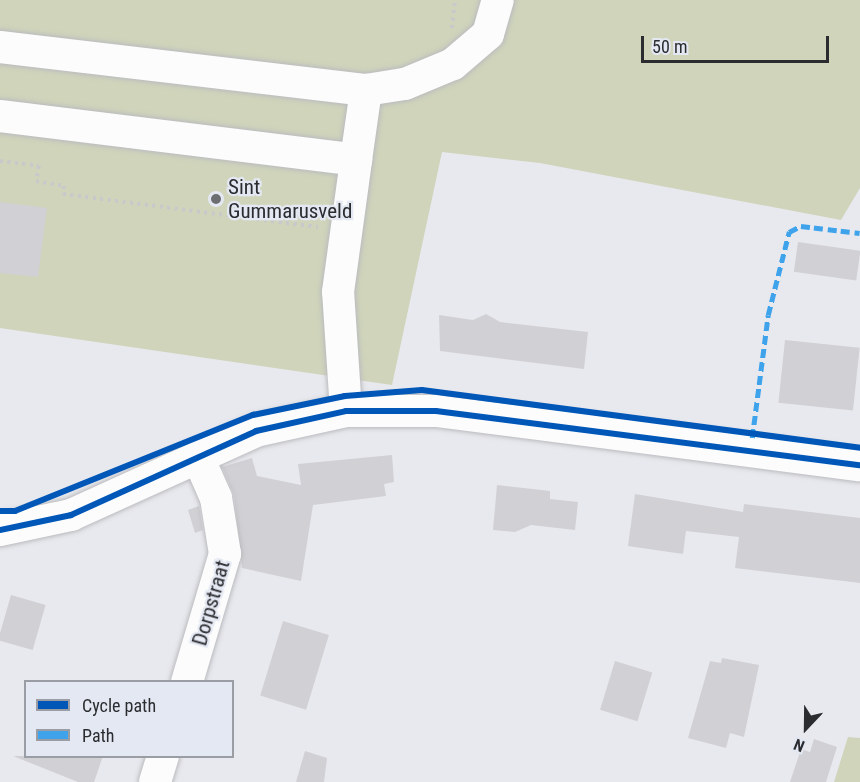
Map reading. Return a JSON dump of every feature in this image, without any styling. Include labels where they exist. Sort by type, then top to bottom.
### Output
[{"type":"street","points":[[0,47],[366,90],[405,84],[453,64],[488,34],[498,0]]},
{"type":"street","points":[[346,411],[338,292],[349,231],[366,90]]},
{"type":"street","points":[[0,116],[356,160]]},
{"type":"street","points":[[0,530],[71,515],[256,431],[346,411],[436,411],[860,465]]},
{"type":"street","name":"Dorpstraat","points":[[188,680],[225,554],[216,498],[198,457]]},
{"type":"street","points":[[155,782],[163,758]]},
{"type":"path","points":[[0,161],[39,166],[36,181],[64,186],[63,194],[349,231]]},
{"type":"green space","name":"Sint Gummarusveld","points":[[0,0],[860,0],[860,188],[841,220],[540,163],[442,152],[392,385],[0,328]]},
{"type":"green space","points":[[848,737],[860,738],[860,782],[834,782]]},
{"type":"building","points":[[0,202],[47,208],[38,277],[0,273]]},
{"type":"building","points":[[798,242],[860,251],[856,280],[794,272]]},
{"type":"building","points":[[486,314],[500,322],[588,332],[584,369],[440,351],[439,315],[473,320]]},
{"type":"building","points":[[785,340],[860,348],[853,410],[778,403]]},
{"type":"building","points":[[392,455],[394,482],[384,484],[386,496],[313,505],[301,581],[242,568],[234,495],[222,467],[252,458],[257,476],[301,485],[298,464]]},
{"type":"building","points":[[497,485],[550,491],[550,499],[578,502],[575,530],[531,525],[515,532],[493,530]]},
{"type":"building","points":[[635,494],[743,512],[744,504],[860,518],[860,583],[735,568],[739,537],[686,531],[683,554],[628,546]]},
{"type":"building","points":[[199,506],[203,530],[195,533],[188,510]]},
{"type":"building","points":[[11,595],[46,605],[33,650],[0,641]]},
{"type":"building","points":[[283,621],[329,635],[306,710],[260,696]]},
{"type":"building","points":[[722,658],[759,665],[744,737],[730,733],[726,748],[688,738],[710,661],[721,663]]},
{"type":"building","points":[[615,661],[652,672],[637,721],[600,710]]},
{"type":"building","points":[[814,739],[837,747],[826,782],[790,782],[801,749],[810,752]]},
{"type":"building","points":[[305,751],[327,758],[324,782],[296,782]]},
{"type":"building","points":[[13,756],[102,758],[94,782],[78,782]]},
{"type":"marked path","points":[[752,438],[768,315],[789,232],[801,226],[860,233]]},
{"type":"cycle path","points":[[0,511],[15,511],[253,415],[345,396],[422,390],[860,448]]},
{"type":"cycle path","points":[[0,530],[71,515],[256,431],[346,411],[436,411],[860,465]]},
{"type":"place","name":"Sint Gummarusveld","points":[[216,199]]}]
